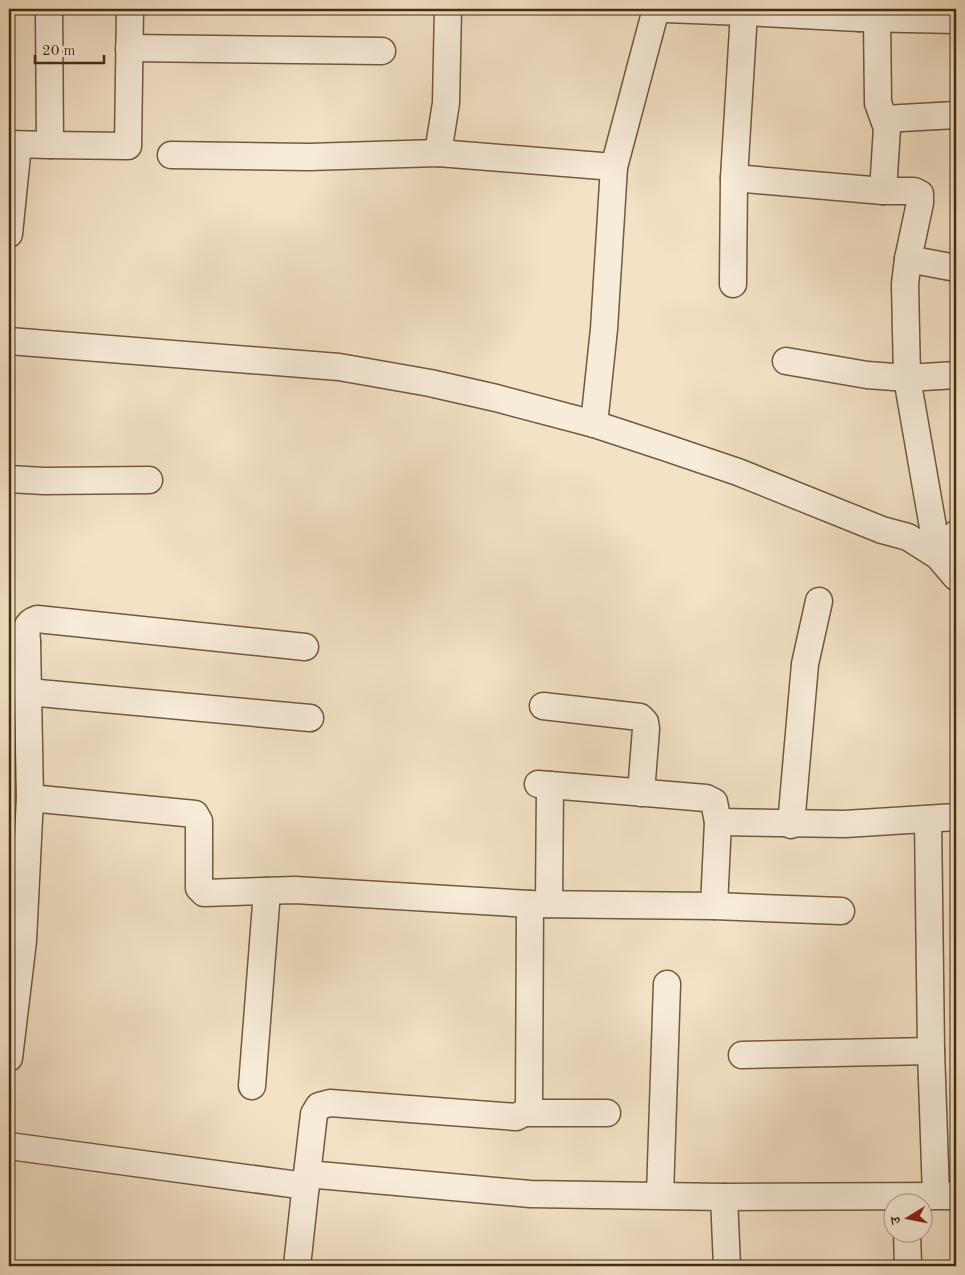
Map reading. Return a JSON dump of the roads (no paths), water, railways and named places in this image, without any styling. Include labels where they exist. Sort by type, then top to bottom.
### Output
[{"type":"street","points":[[49,9],[50,145]]},
{"type":"street","points":[[9,234],[13,144],[128,146],[130,9]]},
{"type":"street","points":[[438,153],[446,103],[448,9]]},
{"type":"street","points":[[594,424],[604,329],[614,167],[656,9]]},
{"type":"street","points":[[665,9],[865,15],[956,20]]},
{"type":"street","points":[[733,284],[734,178],[744,12]]},
{"type":"street","points":[[865,15],[878,103],[886,128],[884,191]]},
{"type":"street","points":[[129,48],[382,51]]},
{"type":"street","points":[[884,119],[956,115]]},
{"type":"street","points":[[171,155],[309,157],[438,153],[614,167]]},
{"type":"street","points":[[734,178],[884,191],[914,191],[920,194],[905,284],[907,378],[938,556]]},
{"type":"street","points":[[908,259],[956,268]]},
{"type":"street","points":[[9,341],[339,367],[487,396],[594,424],[738,472],[848,518],[908,537],[938,556],[956,577]]},
{"type":"street","points":[[786,361],[867,375],[907,378],[956,375]]},
{"type":"street","points":[[9,479],[44,481],[149,480]]},
{"type":"street","points":[[938,556],[956,534]]},
{"type":"street","points":[[791,825],[805,664],[819,601]]},
{"type":"street","points":[[9,1058],[22,941],[17,891],[30,798],[28,692],[18,642],[26,626],[30,621],[37,619],[305,647]]},
{"type":"street","points":[[28,692],[310,718]]},
{"type":"street","points":[[543,706],[640,717],[645,722],[646,729],[641,793]]},
{"type":"street","points":[[297,1266],[314,1114],[319,1106],[330,1104],[516,1117],[524,1113],[529,1107],[544,784],[706,798],[714,802],[718,822],[714,906]]},
{"type":"street","points":[[30,798],[195,814],[199,821],[199,888],[204,893],[295,890],[539,904],[714,906],[841,912]]},
{"type":"street","points":[[718,822],[791,825],[928,820],[956,817]]},
{"type":"street","points":[[928,820],[931,1051],[946,1195],[932,1196]]},
{"type":"street","points":[[252,1086],[268,891]]},
{"type":"street","points":[[660,1196],[667,984]]},
{"type":"street","points":[[742,1055],[931,1051]]},
{"type":"street","points":[[524,1113],[607,1114]]},
{"type":"street","points":[[9,1146],[306,1180],[530,1194],[882,1199]]},
{"type":"street","points":[[724,1196],[727,1266]]},
{"type":"street","points":[[907,1242],[908,1266]]}]
